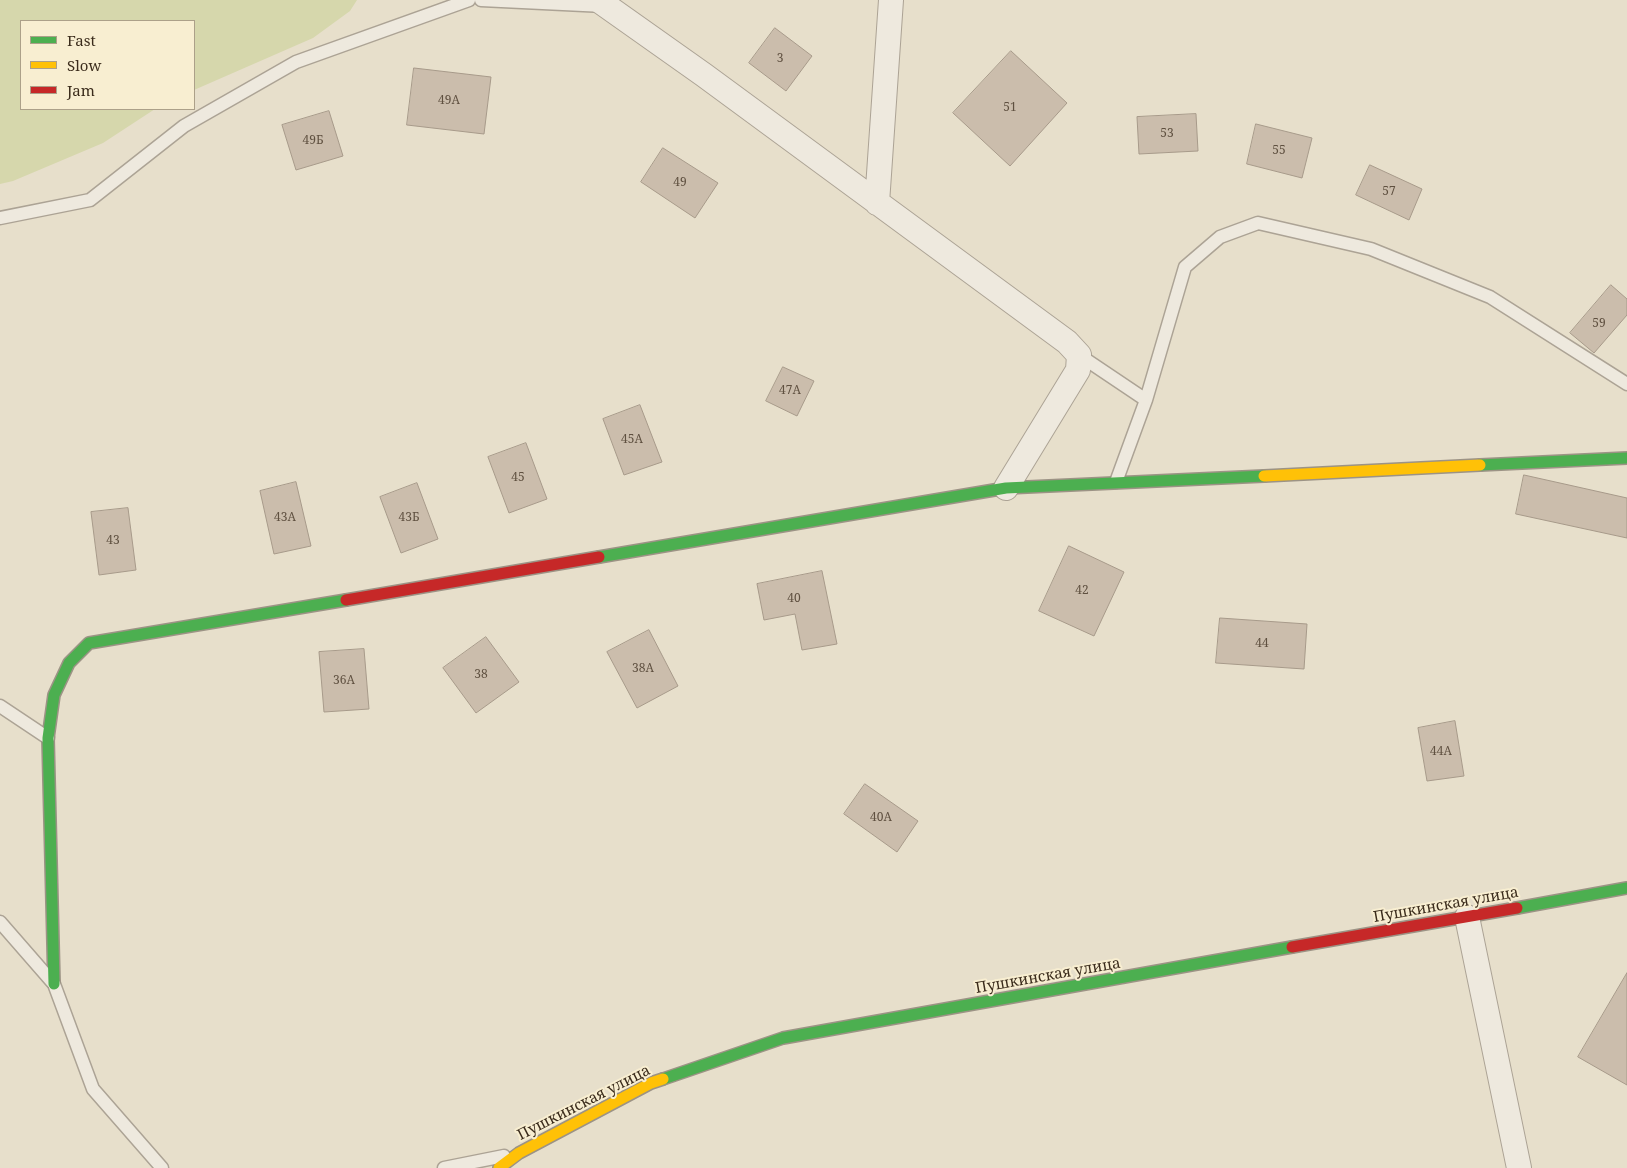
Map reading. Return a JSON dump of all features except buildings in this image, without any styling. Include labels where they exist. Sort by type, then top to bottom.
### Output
[{"type":"street","points":[[877,203],[891,0]]},
{"type":"street","points":[[603,3],[704,74],[1067,342],[1079,355],[1078,370],[1006,488]]},
{"type":"street","points":[[54,984],[48,738],[54,695],[69,662],[89,643],[1006,488],[1627,458]]},
{"type":"street","name":"Пушкинская улица","points":[[499,1168],[519,1153],[651,1083],[783,1038],[1627,888]]},
{"type":"street","points":[[1468,916],[1519,1168]]},
{"type":"lane","points":[[0,218],[90,200],[184,126],[296,62],[469,0]]},
{"type":"lane","points":[[481,0],[603,3]]},
{"type":"lane","points":[[1116,482],[1146,400],[1185,267],[1220,237],[1258,223],[1371,248],[1490,297],[1627,384]]},
{"type":"lane","points":[[1079,355],[1146,400]]},
{"type":"lane","points":[[0,706],[48,738]]},
{"type":"lane","points":[[0,922],[54,984],[93,1089],[162,1168]]},
{"type":"lane","points":[[444,1168],[519,1153]]},
{"type":"green space","points":[[0,0],[357,0],[350,11],[313,38],[195,90],[195,20],[20,20],[20,110],[153,110],[103,143],[13,181],[0,184]]},
{"type":"traffic: fast","points":[[1480,465],[1627,458]]},
{"type":"traffic: fast","points":[[599,557],[1006,488],[1264,476]]},
{"type":"traffic: fast","points":[[54,984],[48,738],[54,695],[69,663],[89,643],[346,600]]},
{"type":"traffic: fast","points":[[1517,908],[1627,888]]},
{"type":"traffic: fast","points":[[663,1079],[783,1038],[1292,947]]},
{"type":"traffic: slow","points":[[1264,476],[1480,465]]},
{"type":"traffic: slow","points":[[499,1168],[519,1153],[651,1083],[663,1079]]},
{"type":"traffic: jam","points":[[346,600],[599,557]]},
{"type":"traffic: jam","points":[[1292,947],[1517,908]]}]
